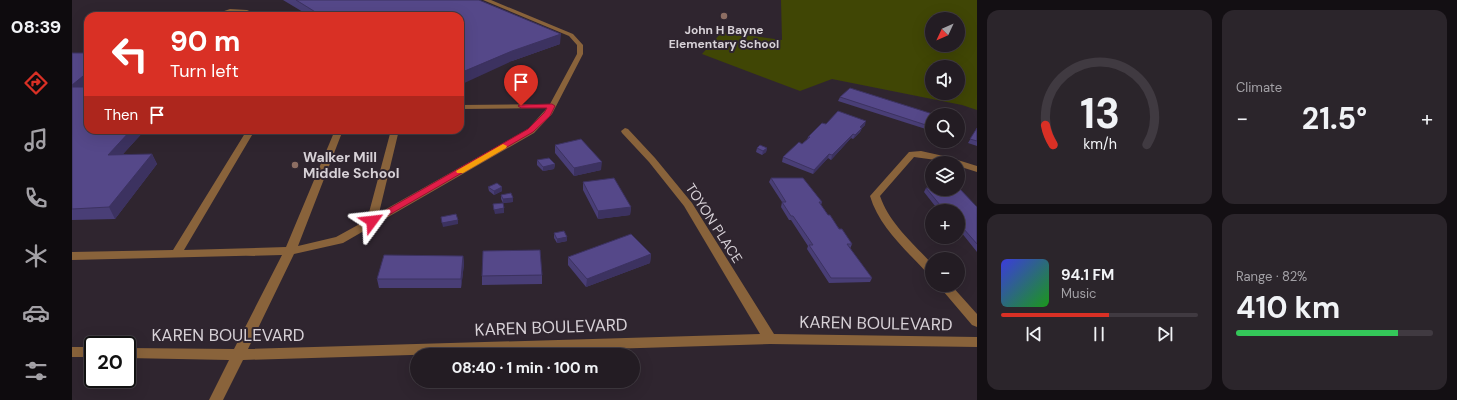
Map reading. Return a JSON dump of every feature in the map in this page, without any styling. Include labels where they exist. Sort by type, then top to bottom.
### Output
[{"type":"street","points":[[72,256],[290,251],[339,240],[531,131],[548,114],[580,54],[580,45],[571,35],[486,0]]},
{"type":"street","points":[[230,12],[239,10],[248,10],[251,12]]},
{"type":"street","points":[[464,107],[552,106]]},
{"type":"street","name":"TOYON PLACE","points":[[625,131],[652,160],[688,205],[770,339]]},
{"type":"street","points":[[176,254],[249,134]]},
{"type":"street","points":[[216,400],[237,355],[290,251],[337,134]]},
{"type":"street","points":[[372,221],[394,134]]},
{"type":"street","points":[[925,263],[884,216],[876,204],[874,196],[912,154],[923,153],[938,156],[977,169]]},
{"type":"street","points":[[950,292],[977,322]]},
{"type":"street","name":"KAREN BOULEVARD","points":[[136,352],[237,355],[770,339],[977,342]]},
{"type":"street","points":[[72,352],[84,352]]},
{"type":"green space","points":[[781,0],[977,0],[977,110],[962,105],[937,100],[965,100],[965,60],[925,60],[925,98],[832,79],[800,91],[702,54],[722,32],[782,40]]},
{"type":"building","points":[[296,0],[479,0],[561,34],[512,51],[464,71],[464,12],[315,12]]},
{"type":"building","points":[[72,53],[84,53],[84,75],[72,85]]},
{"type":"building","points":[[72,87],[84,87],[84,134],[127,134],[108,155],[152,154],[109,207],[72,209]]},
{"type":"building","points":[[850,88],[925,112],[925,125],[840,97]]},
{"type":"building","points":[[838,111],[866,121],[855,135],[853,134],[832,155],[829,154],[814,170],[783,157],[799,142],[802,144],[822,123],[826,124]]},
{"type":"building","points":[[977,128],[977,141],[970,139]]},
{"type":"building","points":[[581,139],[602,162],[574,168],[555,145]]},
{"type":"building","points":[[760,145],[767,148],[763,151],[757,148]]},
{"type":"building","points":[[549,158],[555,164],[543,167],[537,160]]},
{"type":"building","points":[[614,178],[631,207],[598,211],[583,182]]},
{"type":"building","points":[[771,178],[803,178],[822,202],[819,202],[828,215],[830,215],[839,229],[842,229],[852,244],[847,244],[872,278],[831,278],[809,245],[813,245],[782,202],[786,202]]},
{"type":"building","points":[[497,183],[502,187],[494,191],[488,187]]},
{"type":"building","points":[[511,193],[513,198],[503,199],[501,195]]},
{"type":"building","points":[[965,194],[977,207],[977,244],[965,230],[965,204],[939,204],[933,196],[965,196]]},
{"type":"building","points":[[503,203],[504,208],[494,210],[493,204]]},
{"type":"building","points":[[456,214],[458,220],[442,223],[441,217]]},
{"type":"building","points":[[564,231],[567,237],[557,239],[554,233]]},
{"type":"building","points":[[631,234],[651,254],[587,279],[568,257]]},
{"type":"building","points":[[540,250],[542,275],[482,276],[483,251]]},
{"type":"building","points":[[384,255],[463,256],[461,279],[377,279]]},
{"type":"slow traffic","points":[[460,171],[503,146]]},
{"type":"place","name":"John H Bayne Elementary School","points":[[724,16]]},
{"type":"place","name":"Walker Mill Middle School","points":[[295,165]]},
{"type":"route","points":[[372,221],[531,131],[548,114],[552,106],[521,106]]}]
